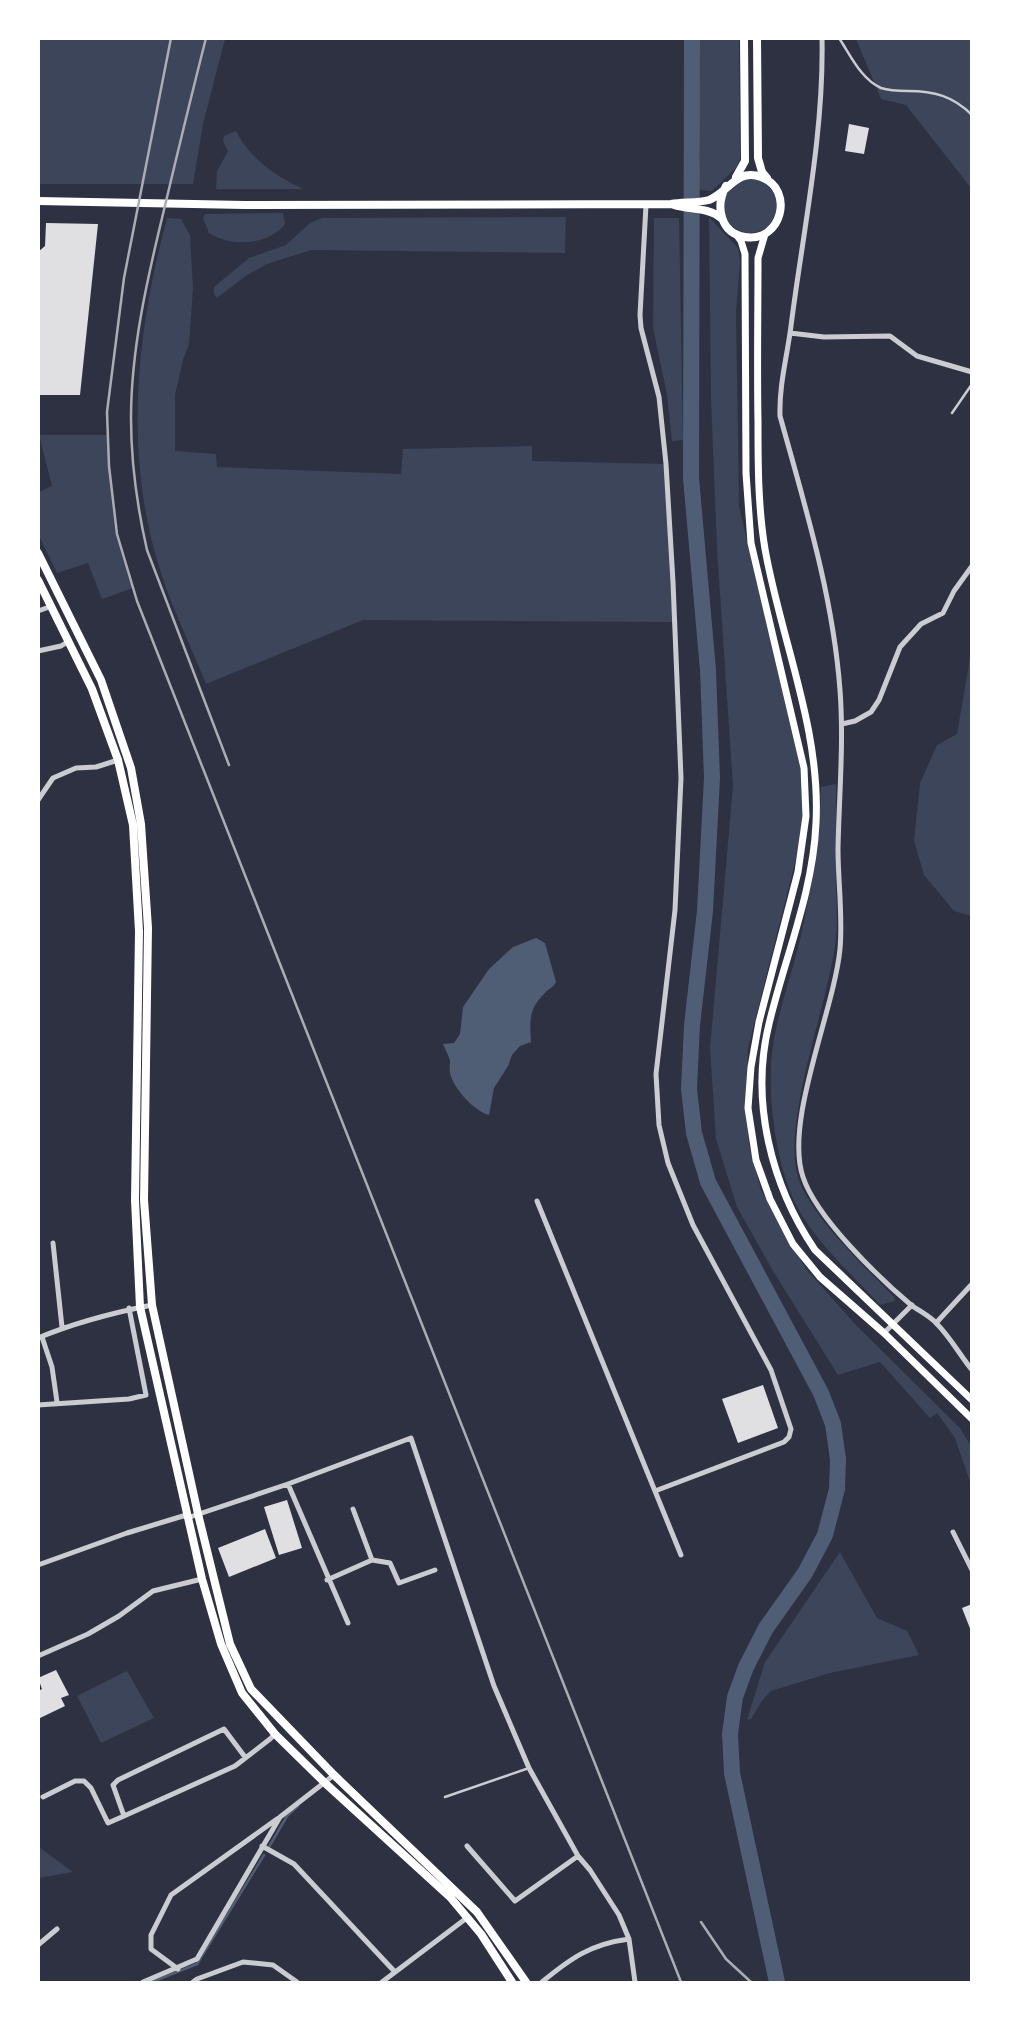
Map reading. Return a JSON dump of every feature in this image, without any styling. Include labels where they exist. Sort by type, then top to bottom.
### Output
[{"type":"main road","points":[[38,201],[245,205],[671,204],[687,209],[706,206],[734,179],[745,161],[744,38]]},
{"type":"main road","points":[[735,233],[755,237],[765,234],[773,228],[782,210],[781,200],[762,172],[758,158],[757,38]]},
{"type":"main road","points":[[734,179],[753,175],[771,182]]},
{"type":"main road","points":[[723,221],[719,203],[726,186]]},
{"type":"main road","points":[[706,206],[735,233],[745,254],[746,473],[751,543],[804,768],[807,816],[798,872],[759,1022],[751,1067],[748,1108],[756,1160],[770,1199],[793,1244],[820,1277],[884,1333],[971,1419]]},
{"type":"main road","points":[[765,234],[758,258],[757,407],[760,505],[764,547],[813,752],[817,789],[812,859],[804,902],[768,1027],[762,1100],[771,1154],[783,1192],[797,1223],[815,1250],[971,1400]]},
{"type":"main road","points":[[38,553],[101,680],[129,761],[141,824],[148,928],[144,1200],[152,1305],[194,1515],[202,1579],[221,1644],[242,1693],[275,1734],[468,1917],[512,1983]]},
{"type":"main road","points":[[38,580],[92,689],[118,760],[133,825],[139,931],[135,1200],[140,1307],[230,1644],[251,1689],[334,1775],[477,1913],[526,1983]]},
{"type":"street","points":[[822,38],[822,77],[790,332],[781,378],[780,416],[821,569],[836,658],[842,724],[838,851],[840,948],[805,1097],[799,1164],[803,1180],[814,1200],[854,1251],[912,1305],[936,1323],[971,1370]]},
{"type":"street","points":[[646,205],[640,315],[659,397],[666,464],[681,778],[675,910],[656,1074],[659,1125],[668,1163],[693,1225],[771,1370],[791,1429],[784,1442],[655,1491]]},
{"type":"street","points":[[790,332],[824,337],[890,336],[917,356],[971,372]]},
{"type":"street","points":[[842,724],[855,721],[871,712],[879,700],[900,647],[921,624],[943,613],[971,566]]},
{"type":"street","points":[[38,611],[52,606]]},
{"type":"street","points":[[38,651],[61,646],[69,641]]},
{"type":"street","points":[[38,800],[53,778],[76,768],[96,767],[118,760]]},
{"type":"street","points":[[537,1201],[681,1555]]},
{"type":"street","points":[[53,1243],[62,1327]]},
{"type":"street","points":[[936,1323],[971,1283]]},
{"type":"street","points":[[57,1402],[52,1367],[40,1337],[62,1327],[129,1308],[152,1305]]},
{"type":"street","points":[[884,1333],[912,1305]]},
{"type":"street","points":[[38,1405],[129,1399],[146,1395],[129,1308]]},
{"type":"street","points":[[38,1565],[127,1533],[194,1515],[288,1484],[411,1438],[494,1686],[529,1768],[578,1856],[619,1915],[629,1938],[635,1983]]},
{"type":"street","points":[[288,1484],[327,1580],[348,1623]]},
{"type":"street","points":[[354,1509],[372,1560]]},
{"type":"street","points":[[953,1532],[971,1570]]},
{"type":"street","points":[[327,1580],[372,1560],[390,1563],[399,1583],[435,1570]]},
{"type":"street","points":[[38,1656],[88,1634],[153,1591],[202,1579]]},
{"type":"street","points":[[124,1816],[113,1785],[118,1780],[224,1728],[245,1757]]},
{"type":"street","points":[[43,1797],[75,1780],[84,1781],[91,1788],[108,1822],[234,1766],[275,1734]]},
{"type":"street","points":[[178,1969],[151,1949],[150,1935],[171,1895],[280,1818],[334,1775]]},
{"type":"street","points":[[142,1983],[197,1959],[280,1818]]},
{"type":"street","points":[[262,1846],[294,1864],[395,1972]]},
{"type":"street","points":[[467,1846],[515,1901],[578,1856]]},
{"type":"street","points":[[382,1983],[468,1917]]},
{"type":"street","points":[[38,1945],[57,1929]]},
{"type":"street","points":[[542,1983],[579,1953],[604,1943],[629,1938]]},
{"type":"street","points":[[195,1981],[243,1962],[273,1965],[297,1983]]},
{"type":"lane","points":[[839,38],[860,71],[882,88],[892,91],[939,93],[958,102],[971,115]]},
{"type":"lane","points":[[953,413],[971,384]]},
{"type":"lane","points":[[445,1797],[529,1768]]},
{"type":"shaded area","points":[[39,38],[225,39],[203,124],[193,184],[39,184]]},
{"type":"shaded area","points":[[697,39],[739,39],[740,160],[735,169],[712,191],[695,190],[700,162]]},
{"type":"shaded area","points":[[856,39],[971,39],[971,188],[906,105],[881,99]]},
{"type":"shaded area","points":[[236,131],[249,150],[265,166],[303,189],[216,189],[217,171],[228,151],[223,141],[224,136]]},
{"type":"shaded area","points":[[750,179],[769,187],[777,206],[769,225],[750,233],[731,225],[723,206],[731,187]]},
{"type":"shaded area","points":[[283,213],[285,224],[278,231],[269,237],[248,242],[218,238],[209,233],[203,218],[205,214]]},
{"type":"shaded area","points":[[566,217],[565,253],[311,250],[267,264],[247,275],[217,298],[214,294],[214,287],[249,258],[286,245],[310,223],[322,218]]},
{"type":"shaded area","points":[[709,217],[738,248],[740,261],[736,312],[739,506],[800,767],[803,812],[799,847],[748,1048],[746,1095],[749,1145],[761,1190],[806,1269],[855,1324],[960,1428],[971,1446],[971,1485],[955,1438],[937,1413],[930,1418],[880,1362],[838,1375],[773,1271],[737,1207],[716,1139],[710,1048],[733,786],[717,549],[711,399]]},
{"type":"shaded area","points":[[167,218],[181,219],[190,235],[193,288],[189,344],[175,395],[175,451],[216,454],[217,467],[401,474],[403,449],[532,446],[532,461],[666,464],[675,622],[363,620],[206,684],[162,576],[140,475],[138,389],[142,346],[148,303]]},
{"type":"shaded area","points":[[654,218],[679,218],[683,440],[672,441],[667,395],[653,328]]},
{"type":"shaded area","points":[[39,435],[108,435],[117,534],[133,588],[102,599],[88,563],[57,573],[39,536],[39,492],[52,486]]},
{"type":"shaded area","points":[[971,652],[971,916],[954,911],[924,875],[914,841],[920,783],[937,745],[957,734]]},
{"type":"shaded area","points":[[836,784],[836,938],[800,1098],[795,1159],[800,1183],[817,1213],[894,1297],[895,1301],[880,1305],[820,1241],[803,1217],[782,1165],[772,1105],[774,1037],[807,905],[817,846],[821,787]]},
{"type":"shaded area","points":[[536,938],[545,943],[556,982],[535,1005],[530,1022],[531,1042],[520,1046],[512,1055],[494,1088],[489,1115],[471,1104],[455,1085],[443,1044],[454,1043],[460,1034],[463,1007],[489,969],[513,947]]},
{"type":"shaded area","points":[[840,1552],[877,1618],[907,1631],[919,1655],[830,1673],[771,1691],[751,1719],[747,1720],[765,1662]]},
{"type":"shaded area","points":[[127,1671],[154,1718],[101,1743],[77,1696]]},
{"type":"shaded area","points":[[39,1847],[73,1872],[39,1878]]},
{"type":"building","points":[[849,124],[869,128],[864,154],[845,151]]},
{"type":"building","points":[[46,223],[98,224],[80,395],[38,395],[38,252],[45,246]]},
{"type":"building","points":[[763,1385],[778,1428],[738,1443],[722,1399]]},
{"type":"building","points":[[287,1500],[302,1548],[279,1555],[264,1507]]},
{"type":"building","points":[[265,1529],[276,1558],[229,1577],[218,1548]]},
{"type":"building","points":[[972,1604],[972,1631],[971,1631],[962,1608]]},
{"type":"building","points":[[56,1670],[69,1695],[61,1698],[65,1706],[38,1719],[38,1691],[42,1689],[38,1678]]},
{"type":"waterway","points":[[692,38],[691,478],[708,670],[712,778],[705,911],[692,1025],[689,1089],[694,1133],[708,1182],[821,1393],[833,1424],[838,1459],[837,1489],[825,1535],[805,1573],[766,1628],[746,1667],[735,1697],[730,1734],[732,1773],[777,1982]]},
{"type":"waterway","points":[[269,1847],[287,1816],[298,1806]]},
{"type":"waterway","points":[[152,1982],[197,1964],[264,1855]]},
{"type":"railway","points":[[171,38],[124,278],[107,412],[109,466],[117,534],[137,601],[681,1982]]},
{"type":"railway","points":[[206,38],[141,315],[134,367],[131,435],[135,484],[147,550],[229,765]]},
{"type":"railway","points":[[701,1922],[726,1959],[751,1982]]}]
